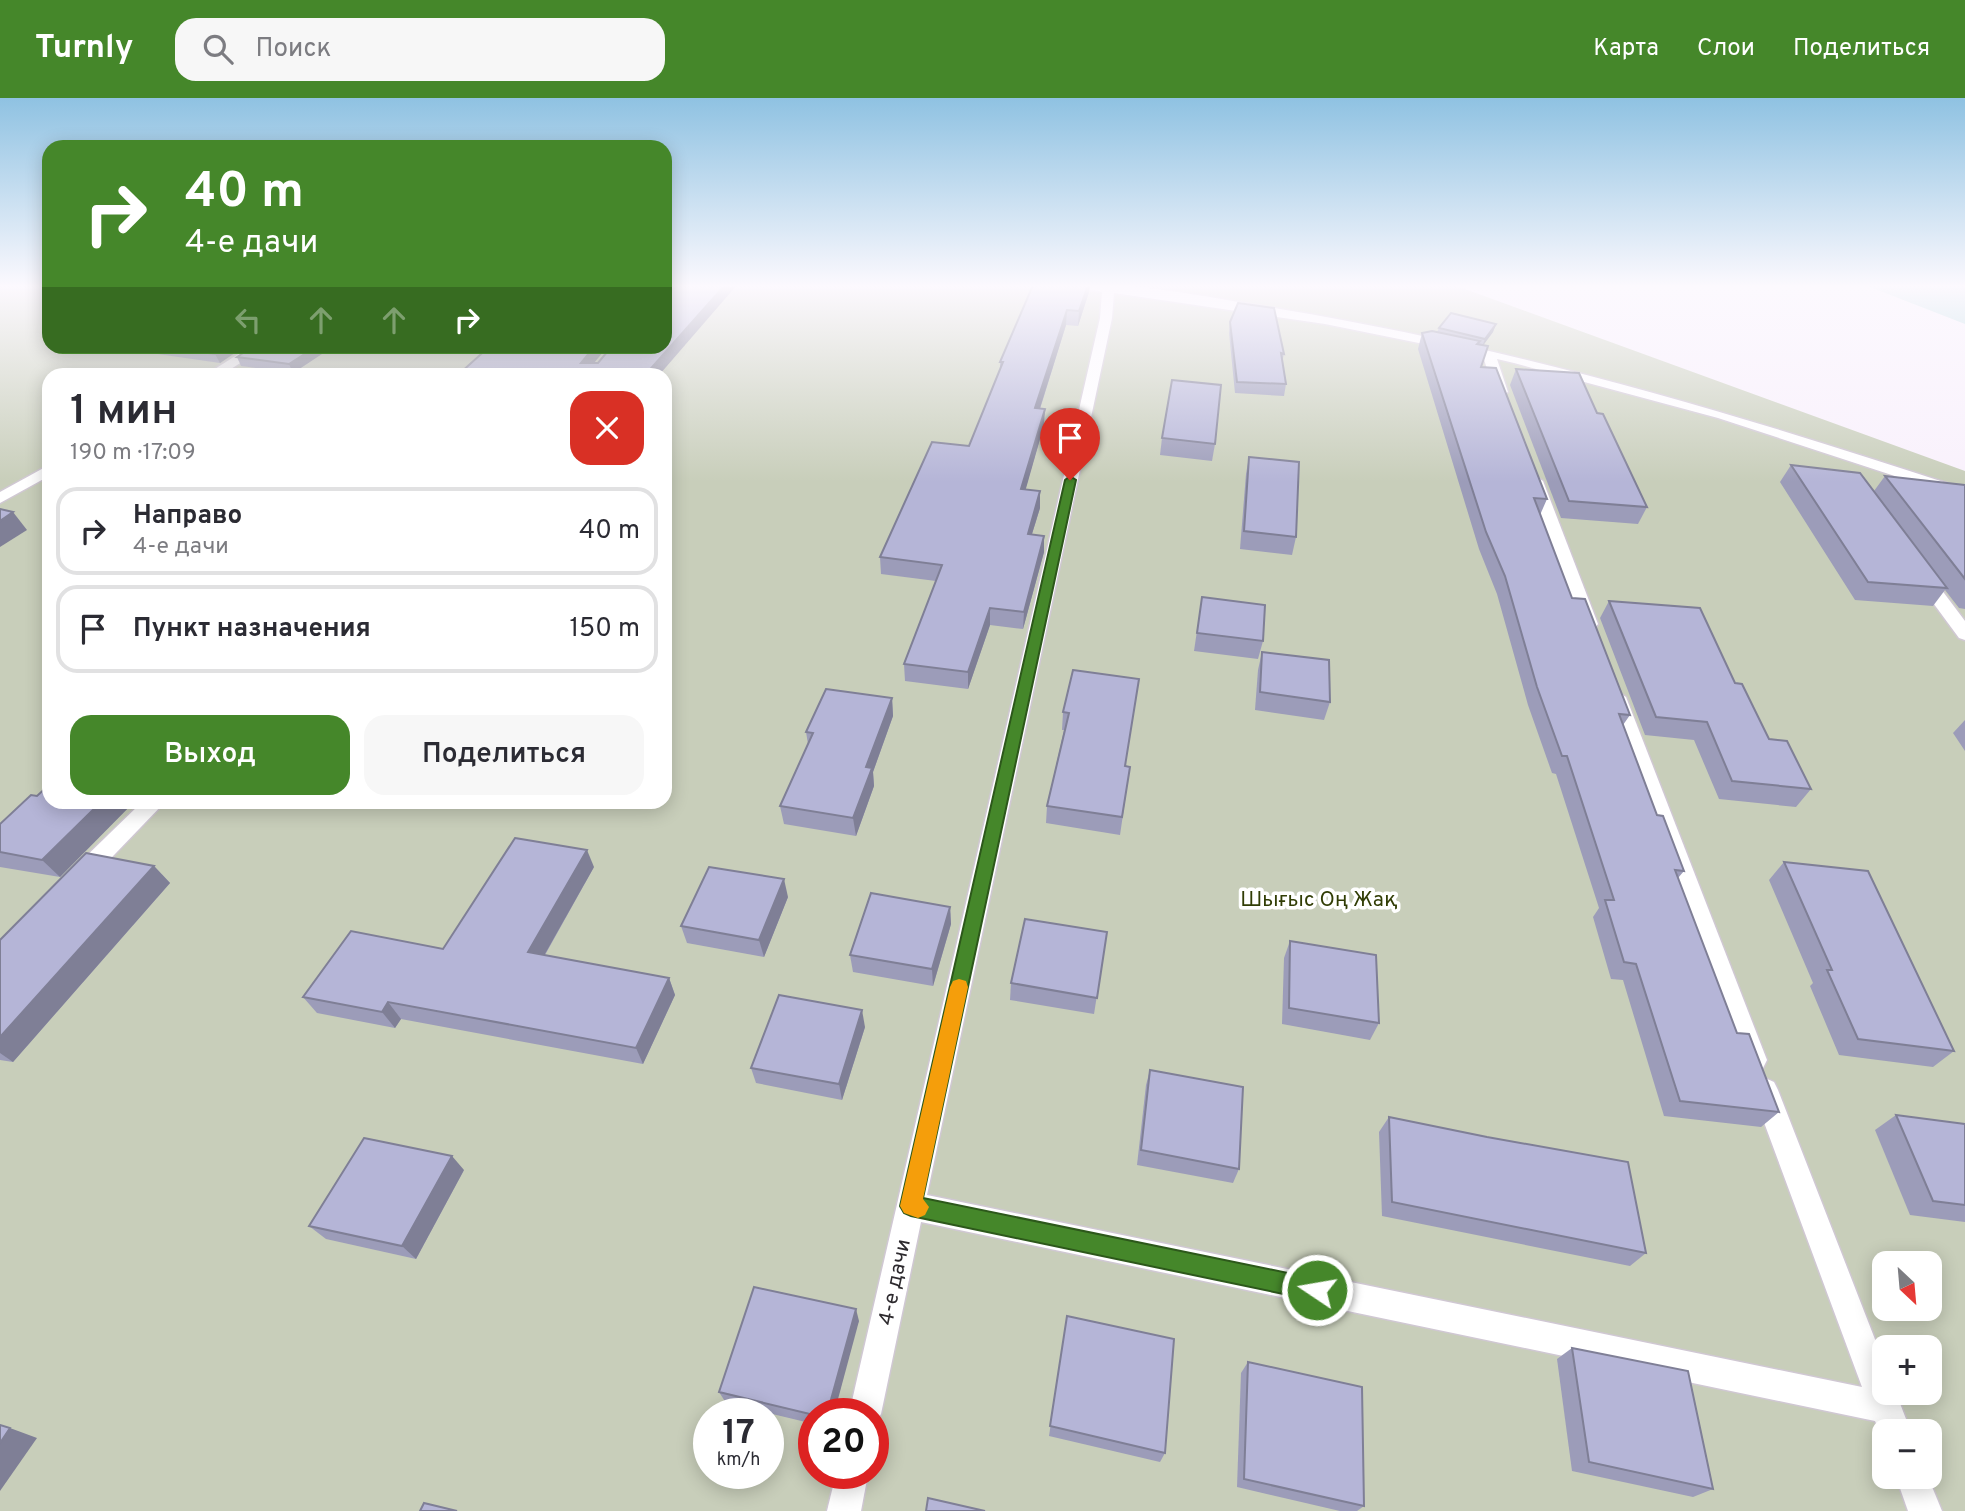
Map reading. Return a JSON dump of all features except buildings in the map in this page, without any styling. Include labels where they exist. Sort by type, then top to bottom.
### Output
[{"type":"lane","name":"4-е дачи","points":[[869,1398],[1099,351]]},
{"type":"lane","points":[[1470,351],[1600,380],[1710,411],[1965,494]]},
{"type":"lane","points":[[224,368],[248,354]]},
{"type":"lane","points":[[1489,355],[1511,419]]},
{"type":"lane","points":[[1830,450],[1846,471]]},
{"type":"lane","points":[[1526,458],[1595,640]]},
{"type":"lane","points":[[0,498],[42,474]]},
{"type":"lane","points":[[1909,558],[1965,634]]},
{"type":"lane","points":[[1610,679],[1890,1419]]},
{"type":"lane","points":[[68,887],[148,809]]},
{"type":"lane","points":[[911,1206],[1885,1419]]},
{"type":"lane","points":[[844,1511],[849,1489]]},
{"type":"lane","points":[[1917,1489],[1925,1511]]},
{"type":"green space","name":"Шығыс Оң Жақ","points":[[0,351],[42,351],[42,354],[672,354],[672,351],[1635,351],[1965,471],[1965,1511],[0,1511]]},
{"type":"slow traffic","points":[[918,1207],[911,1206],[959,987]]},
{"type":"route","points":[[1070,480],[911,1206],[1317,1290]]}]
